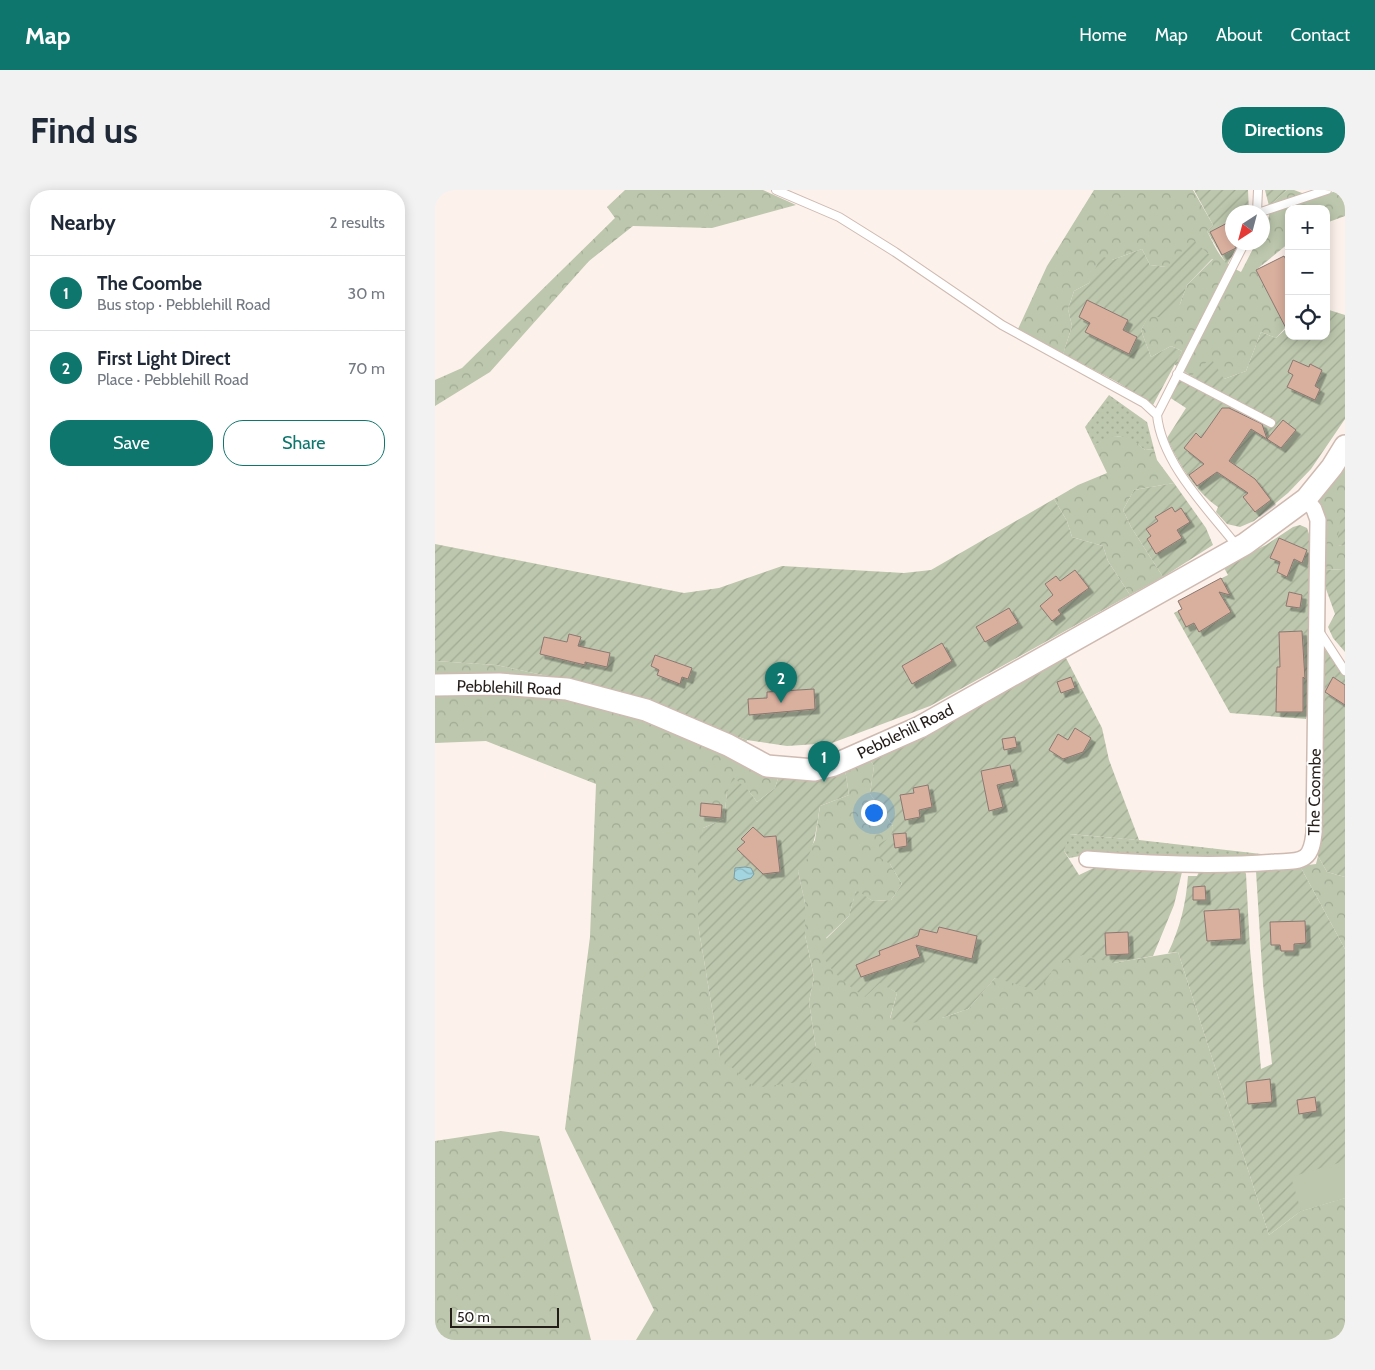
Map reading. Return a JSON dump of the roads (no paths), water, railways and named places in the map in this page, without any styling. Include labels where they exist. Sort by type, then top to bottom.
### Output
[{"type":"main road","name":"Pebblehill Road","points":[[435,685],[499,684],[567,689],[646,710],[728,746],[767,766],[815,770],[859,755],[919,727],[1238,548],[1306,499],[1332,467],[1345,446]]},
{"type":"street","name":"The Coombe","points":[[1087,858],[1155,864],[1252,864],[1299,860],[1307,857],[1313,845],[1318,520],[1314,509],[1306,499]]},
{"type":"lane","points":[[775,190],[839,217],[895,252],[1002,325],[1144,403],[1157,415]]},
{"type":"lane","points":[[1258,190],[1259,205]]},
{"type":"lane","points":[[1270,208],[1327,190]]},
{"type":"lane","points":[[1238,548],[1206,510],[1169,454],[1158,429],[1157,415],[1241,250]]},
{"type":"lane","points":[[1177,374],[1271,423]]},
{"type":"lane","points":[[1315,626],[1345,670]]},
{"type":"water","points":[[735,868],[751,868],[754,874],[751,878],[739,881],[734,878]]},
{"type":"place","name":"First Light Direct","points":[[781,703]]},
{"type":"place","name":"The Coombe","points":[[824,782]]}]
